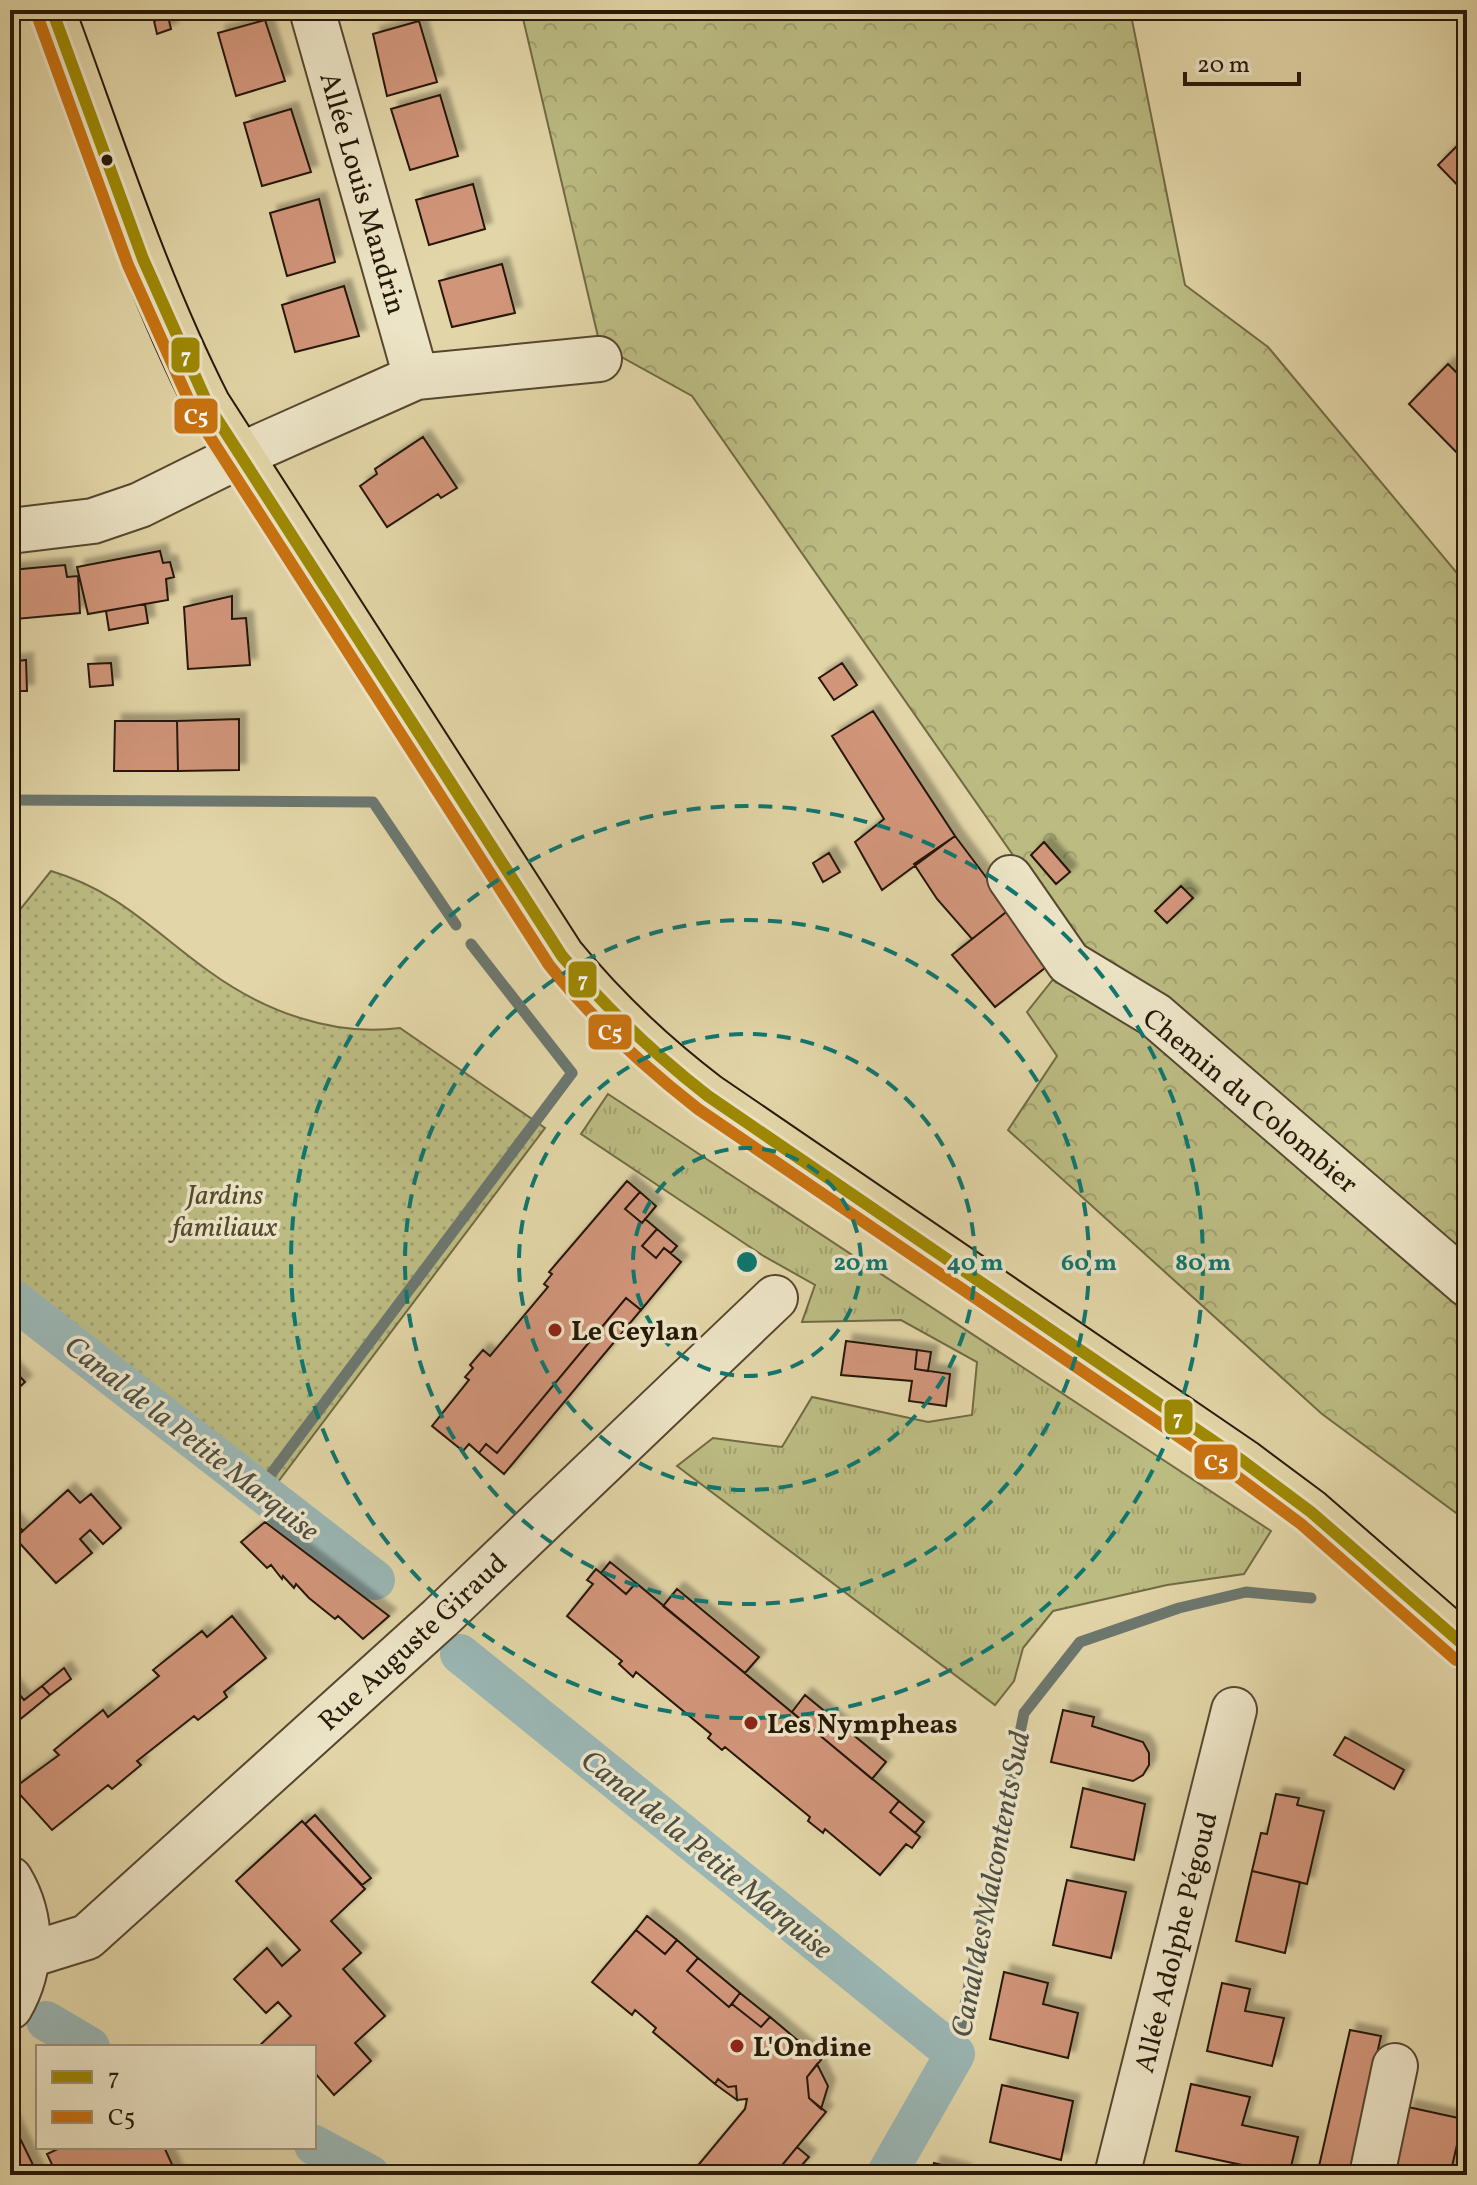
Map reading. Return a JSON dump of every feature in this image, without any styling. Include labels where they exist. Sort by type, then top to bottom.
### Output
[{"type":"main road","points":[[52,10],[187,364],[208,405],[562,956],[612,1015],[651,1053],[708,1096],[1244,1462],[1311,1512],[1467,1648]]},
{"type":"street","name":"Allée Louis Mandrin","points":[[312,10],[416,377]]},
{"type":"street","points":[[10,531],[93,521],[140,505],[241,455],[416,377],[599,359]]},
{"type":"street","name":"Chemin du Colombier","points":[[1010,878],[1069,963],[1155,1015],[1467,1284]]},
{"type":"street","name":"Rue Auguste Giraud","points":[[29,1955],[87,1937],[440,1618],[775,1298]]},
{"type":"street","name":"Allée Adolphe Pégoud","points":[[1117,2175],[1234,1710]]},
{"type":"street","points":[[10,1879],[26,1922],[29,1955],[24,1983],[10,2007]]},
{"type":"street","points":[[1372,2175],[1395,2066]]},
{"type":"green space","points":[[521,10],[1130,10],[1185,285],[1268,347],[1467,585],[1467,1521],[1322,1414],[1008,1130],[1057,1056],[1027,1012],[1078,948],[692,396],[600,345]]},
{"type":"green space","name":"Jardins familiaux","points":[[51,871],[75,879],[116,901],[210,972],[276,1009],[325,1025],[350,1029],[400,1028],[545,1128],[262,1503],[10,1305],[10,922]]},
{"type":"green space","points":[[608,1094],[1271,1531],[1244,1574],[1167,1585],[1053,1611],[1023,1648],[1014,1681],[995,1705],[677,1466],[713,1438],[782,1447],[812,1397],[928,1422],[972,1415],[977,1362],[901,1320],[802,1322],[815,1285],[762,1255],[581,1134]]},
{"type":"building","points":[[168,16],[171,29],[157,34],[154,21]]},
{"type":"building","points":[[265,20],[285,81],[236,96],[218,33]]},
{"type":"building","points":[[419,21],[437,82],[387,96],[373,34]]},
{"type":"building","points":[[440,95],[458,156],[410,170],[391,109]]},
{"type":"building","points":[[291,109],[311,172],[262,186],[244,123]]},
{"type":"building","points":[[1467,136],[1467,195],[1438,165]]},
{"type":"building","points":[[473,184],[485,229],[429,245],[416,200]]},
{"type":"building","points":[[319,199],[335,262],[287,276],[270,213]]},
{"type":"building","points":[[502,264],[515,313],[452,327],[439,281]]},
{"type":"building","points":[[344,286],[359,336],[295,352],[282,305]]},
{"type":"building","points":[[1448,364],[1467,383],[1467,463],[1409,404]]},
{"type":"building","points":[[423,437],[457,488],[441,498],[438,494],[387,527],[360,486],[377,474],[375,469]]},
{"type":"building","points":[[160,551],[163,563],[170,562],[174,577],[166,579],[168,600],[88,614],[77,567]]},
{"type":"building","points":[[65,565],[67,577],[78,576],[80,613],[16,619],[11,570]]},
{"type":"building","points":[[232,596],[232,619],[246,618],[250,665],[188,669],[184,607]]},
{"type":"building","points":[[145,604],[148,623],[109,630],[106,611]]},
{"type":"building","points":[[26,660],[27,691],[10,691],[10,662]]},
{"type":"building","points":[[111,663],[113,685],[90,687],[88,664]]},
{"type":"building","points":[[842,663],[857,685],[834,700],[819,678]]},
{"type":"building","points":[[873,711],[955,836],[882,890],[855,842],[884,819],[832,736]]},
{"type":"building","points":[[239,719],[239,770],[178,771],[177,721]]},
{"type":"building","points":[[115,721],[177,721],[178,771],[114,771]]},
{"type":"building","points":[[955,836],[1010,909],[972,939],[937,899],[914,864]]},
{"type":"building","points":[[1044,842],[1070,872],[1056,884],[1031,855]]},
{"type":"building","points":[[829,853],[840,872],[823,882],[813,863]]},
{"type":"building","points":[[1181,886],[1193,898],[1167,923],[1155,911]]},
{"type":"building","points":[[1010,909],[1050,964],[995,1007],[952,955]]},
{"type":"building","name":"Le Ceylan","points":[[627,1181],[640,1192],[625,1209],[642,1223],[645,1219],[657,1229],[642,1246],[656,1258],[664,1248],[681,1262],[641,1310],[626,1298],[497,1453],[486,1444],[479,1453],[469,1444],[463,1451],[432,1426],[469,1380],[465,1377],[473,1368],[470,1365],[483,1350],[490,1356],[548,1287],[544,1284],[552,1274],[549,1272]]},
{"type":"building","points":[[640,1192],[656,1206],[642,1223],[625,1209]]},
{"type":"building","points":[[657,1229],[677,1246],[671,1253],[664,1248],[656,1258],[642,1246]]},
{"type":"building","points":[[626,1298],[641,1310],[504,1474],[479,1453],[486,1444],[497,1453]]},
{"type":"building","points":[[846,1341],[917,1350],[915,1369],[950,1374],[946,1406],[909,1401],[912,1381],[841,1375]]},
{"type":"building","points":[[917,1350],[931,1352],[928,1371],[915,1369]]},
{"type":"building","points":[[10,1366],[25,1382],[10,1396]]},
{"type":"building","points":[[68,1490],[80,1503],[91,1494],[121,1528],[103,1544],[90,1530],[80,1539],[92,1553],[56,1583],[15,1538]]},
{"type":"building","points":[[10,1517],[23,1531],[10,1542]]},
{"type":"building","points":[[265,1522],[389,1616],[363,1639],[338,1616],[335,1619],[309,1598],[296,1584],[294,1588],[283,1576],[282,1579],[271,1565],[267,1568],[241,1542]]},
{"type":"building","points":[[610,1562],[636,1583],[626,1594],[601,1573]]},
{"type":"building","name":"Les Nympheas","points":[[596,1569],[626,1594],[636,1583],[899,1801],[890,1812],[920,1837],[912,1848],[906,1844],[880,1875],[825,1829],[823,1833],[808,1821],[810,1817],[725,1747],[722,1750],[708,1738],[711,1734],[636,1672],[633,1677],[619,1664],[622,1661],[567,1616],[593,1584],[587,1580]]},
{"type":"building","points":[[677,1589],[759,1657],[745,1673],[663,1606]]},
{"type":"building","points":[[232,1616],[266,1658],[224,1692],[227,1697],[198,1720],[194,1716],[137,1761],[141,1765],[112,1789],[108,1785],[52,1830],[14,1788],[59,1755],[54,1750],[103,1710],[108,1717],[159,1676],[153,1670],[202,1631],[207,1637]]},
{"type":"building","points":[[64,1668],[71,1679],[50,1695],[42,1686]]},
{"type":"building","points":[[10,1683],[24,1700],[42,1686],[50,1695],[18,1721],[10,1712]]},
{"type":"building","points":[[805,1695],[886,1762],[872,1779],[792,1712]]},
{"type":"building","points":[[1063,1710],[1094,1717],[1092,1726],[1143,1742],[1149,1753],[1149,1765],[1143,1775],[1133,1781],[1051,1762]]},
{"type":"building","points":[[1345,1737],[1404,1770],[1394,1789],[1334,1755]]},
{"type":"building","points":[[1083,1788],[1145,1804],[1134,1860],[1071,1847]]},
{"type":"building","points":[[1276,1794],[1299,1798],[1297,1805],[1324,1811],[1307,1884],[1252,1871],[1261,1833],[1267,1834]]},
{"type":"building","points":[[899,1801],[924,1822],[915,1833],[890,1812]]},
{"type":"building","points":[[315,1815],[371,1878],[362,1885],[305,1824]]},
{"type":"building","points":[[302,1821],[365,1889],[331,1921],[361,1953],[343,1969],[385,2016],[355,2043],[371,2061],[334,2095],[316,2074],[316,2045],[260,2045],[291,2016],[278,2002],[266,2013],[234,1979],[267,1948],[282,1966],[300,1950],[236,1881]]},
{"type":"building","points":[[1252,1871],[1300,1882],[1285,1953],[1236,1941]]},
{"type":"building","points":[[1067,1880],[1126,1892],[1111,1958],[1053,1945]]},
{"type":"building","points":[[647,1916],[677,1940],[665,1954],[636,1930]]},
{"type":"building","name":"L'Ondine","points":[[636,1930],[665,1954],[677,1940],[698,1958],[687,1971],[729,2007],[732,2004],[761,2027],[770,2017],[821,2060],[807,2077],[809,2098],[826,2112],[774,2175],[690,2175],[745,2109],[747,2099],[737,2100],[736,2086],[728,2087],[718,2079],[715,2084],[653,2032],[656,2028],[635,2010],[632,2015],[592,1982]]},
{"type":"building","points":[[698,1958],[740,1993],[729,2007],[687,1971]]},
{"type":"building","points":[[1004,1972],[1048,1983],[1043,2004],[1078,2013],[1068,2058],[990,2039]]},
{"type":"building","points":[[1222,1983],[1250,1989],[1245,2011],[1284,2018],[1272,2066],[1207,2051]]},
{"type":"building","points":[[740,1993],[770,2017],[761,2027],[732,2004]]},
{"type":"building","points":[[1350,2030],[1381,2036],[1350,2175],[1317,2175]]},
{"type":"building","points":[[817,2064],[828,2086],[821,2109],[809,2098],[807,2077]]},
{"type":"building","points":[[718,2079],[728,2087],[736,2086],[737,2100],[715,2084]]},
{"type":"building","points":[[1191,2084],[1250,2097],[1242,2125],[1298,2137],[1289,2175],[1176,2151]]},
{"type":"building","points":[[1002,2085],[1073,2101],[1061,2160],[990,2142]]},
{"type":"building","points":[[1408,2107],[1463,2119],[1450,2175],[1392,2175]]},
{"type":"building","points":[[10,2118],[38,2175],[10,2175]]},
{"type":"building","points":[[797,2147],[809,2157],[793,2175],[774,2175]]},
{"type":"building","points":[[58,2149],[165,2149],[177,2175],[57,2175],[47,2154]]},
{"type":"building","points":[[934,2163],[964,2171],[963,2175],[931,2175]]},
{"type":"waterway","points":[[10,800],[373,802],[456,925]]},
{"type":"waterway","points":[[268,1478],[572,1073],[471,944]]},
{"type":"waterway","name":"Canal de la Petite Marquise","points":[[10,1297],[375,1580]]},
{"type":"waterway","name":"Canal des Malcontents Sud","points":[[955,2054],[1024,1713],[1080,1642],[1179,1608],[1246,1592],[1311,1598]]},
{"type":"waterway","name":"Canal de la Petite Marquise","points":[[460,1654],[955,2054],[886,2175]]},
{"type":"waterway","points":[[46,2021],[87,2045]]},
{"type":"waterway","points":[[316,2146],[370,2175]]},
{"type":"transit line","name":"7","points":[[52,10],[143,259],[208,405],[562,956],[631,1030],[708,1096],[1244,1462],[1311,1512],[1467,1648]]},
{"type":"transit line","name":"C5","points":[[37,15],[128,265],[194,412],[549,965],[565,985],[619,1041],[698,1109],[1235,1475],[1301,1524],[1456,1660]]},
{"type":"place","name":"Le Ceylan","points":[[555,1330]]},
{"type":"place","name":"Les Nympheas","points":[[751,1723]]},
{"type":"place","name":"L'Ondine","points":[[737,2046]]}]
